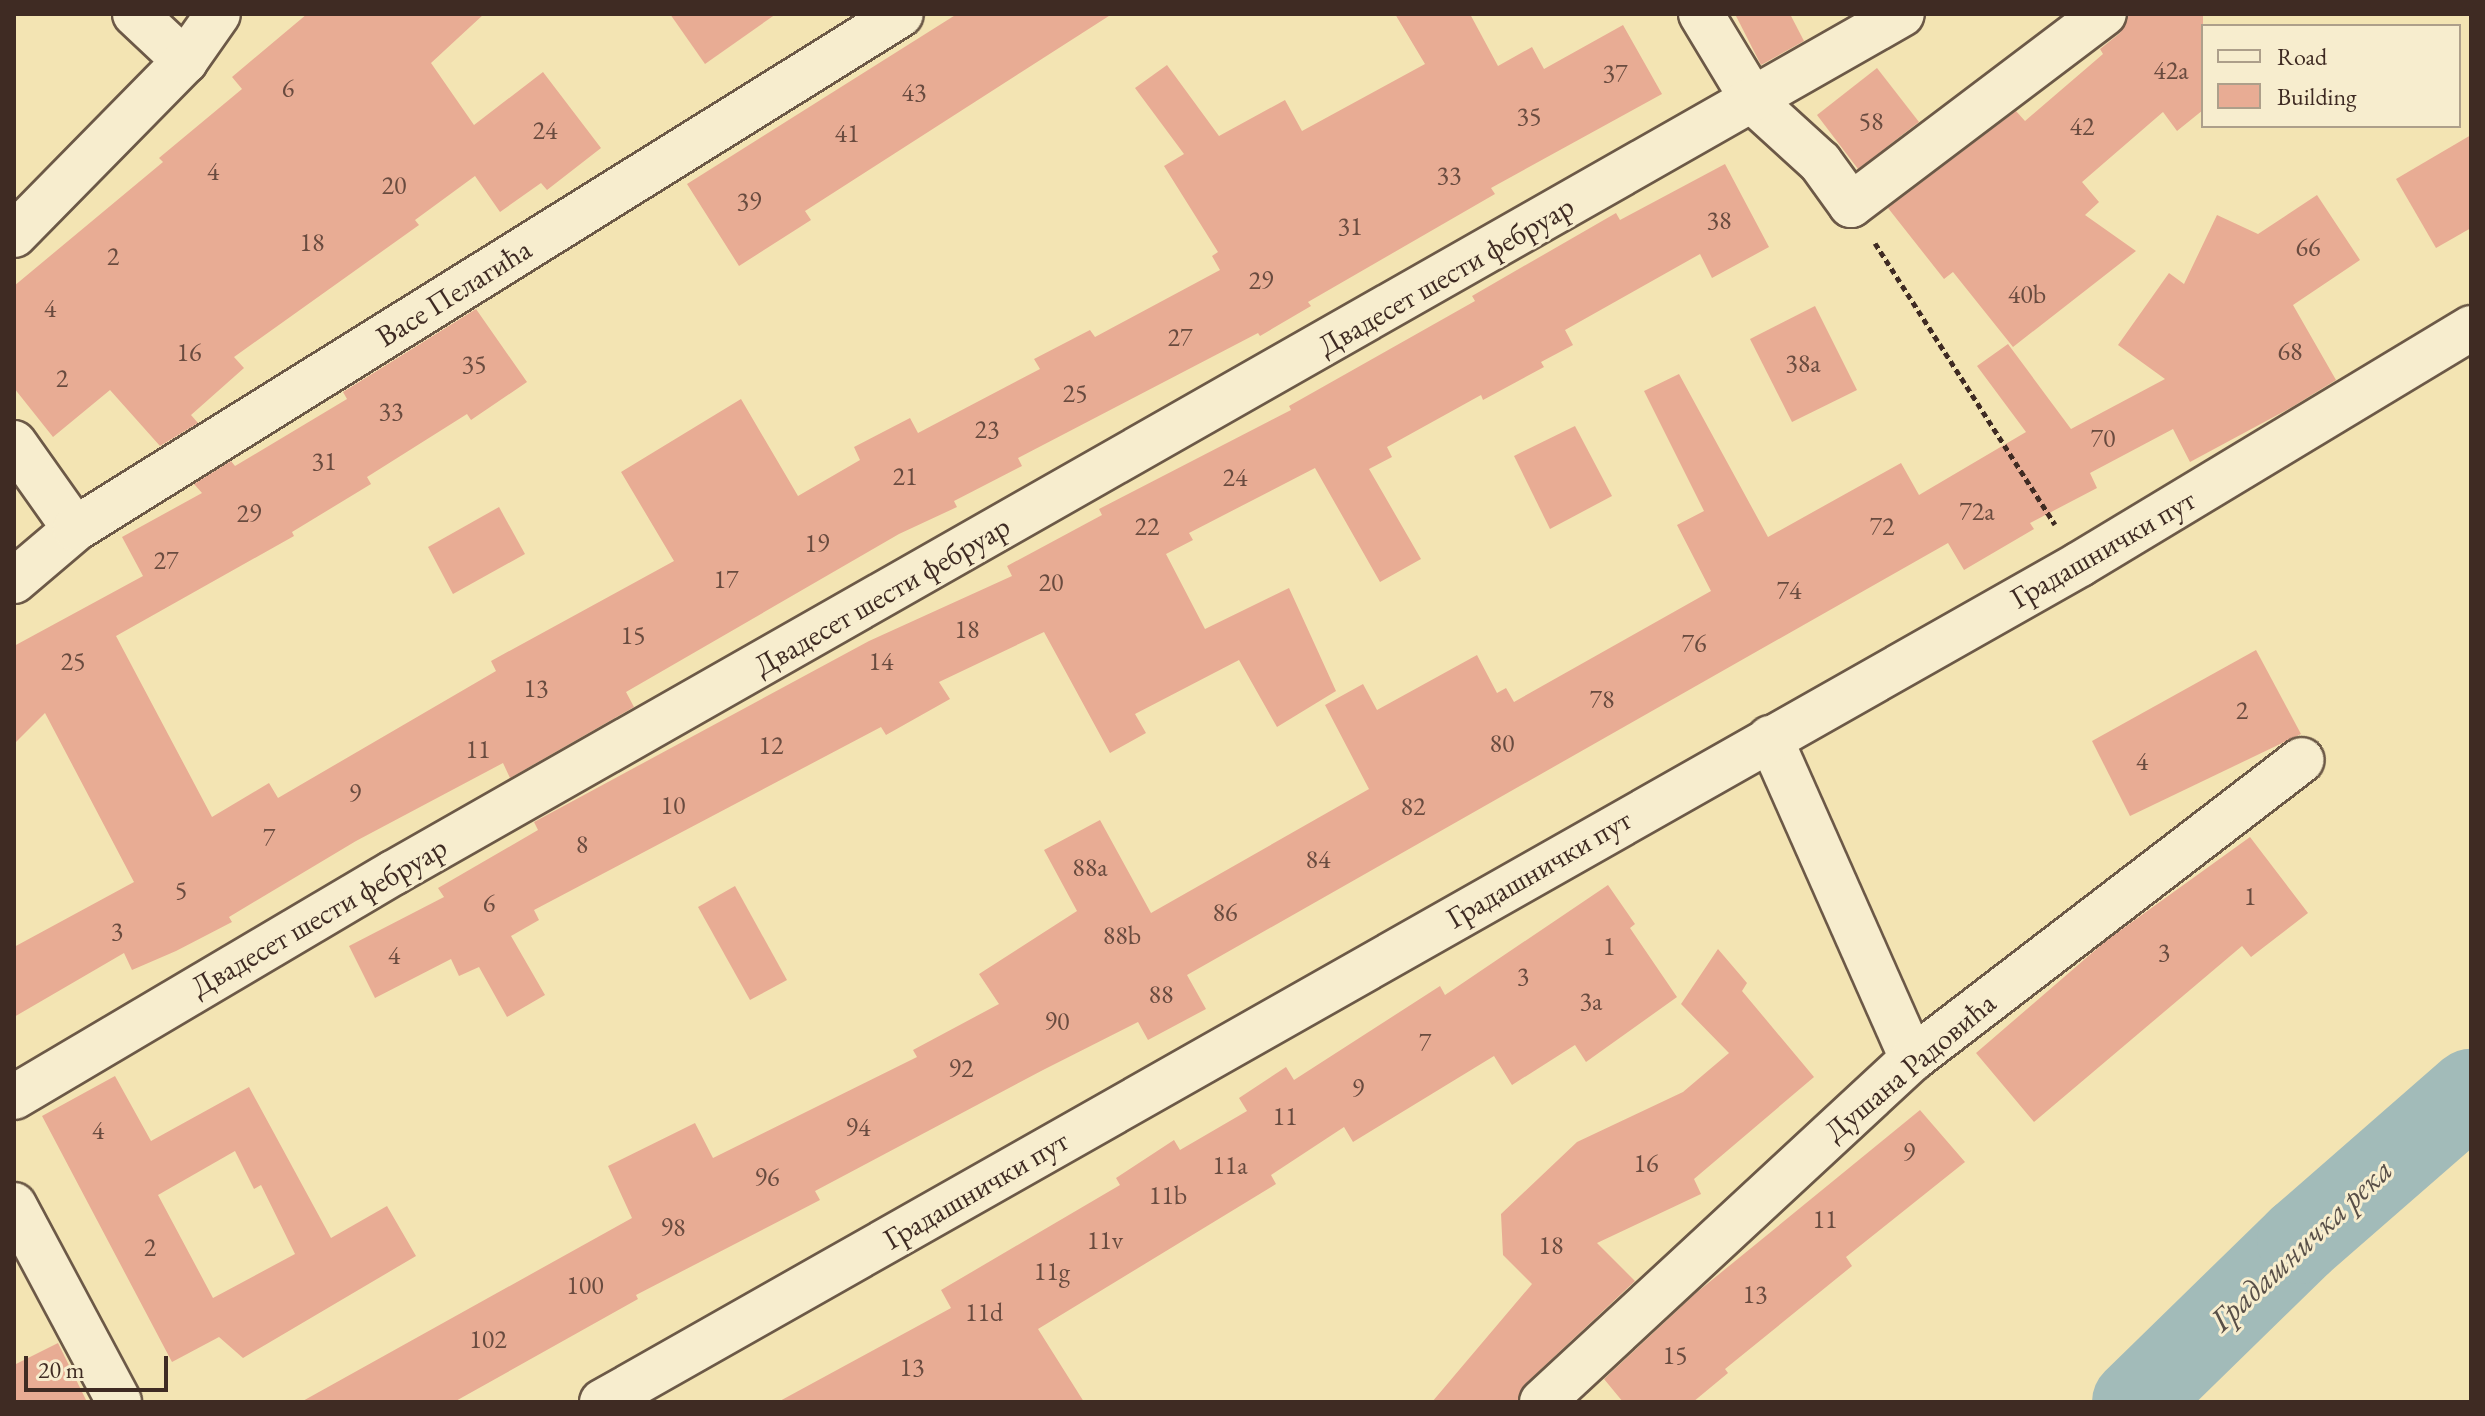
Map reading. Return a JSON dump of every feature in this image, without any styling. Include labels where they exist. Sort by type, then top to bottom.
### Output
[{"type":"street","points":[[135,14],[185,61]]},
{"type":"street","points":[[14,235],[185,61],[218,14]]},
{"type":"street","name":"Васе Пелагића","points":[[14,581],[75,529],[901,14]]},
{"type":"street","points":[[1701,14],[1754,102],[1820,162],[1851,205],[2104,14]]},
{"type":"street","name":"Двадесет шести фебруар","points":[[14,1097],[407,865],[1754,102],[1902,14]]},
{"type":"street","name":"Градашнички пут","points":[[602,1402],[2080,564],[2471,328]]},
{"type":"street","points":[[14,443],[75,529]]},
{"type":"street","points":[[1770,738],[1912,1059]]},
{"type":"street","name":"Душана Радовића","points":[[1542,1402],[1912,1059],[2301,760]]},
{"type":"street","points":[[14,1205],[119,1402]]},
{"type":"path","points":[[1851,205],[2080,564]]},
{"type":"building","points":[[307,14],[484,14],[431,63],[474,125],[543,72],[601,148],[547,190],[541,183],[500,212],[475,176],[415,220],[419,225],[234,357],[244,368],[191,415],[198,423],[160,446],[110,390],[53,437],[14,388],[14,286],[163,162],[159,158],[242,89],[232,77]]},
{"type":"building","points":[[670,14],[776,14],[705,64]]},
{"type":"building","points":[[957,14],[1112,14],[805,211],[811,220],[739,266],[687,184]]},
{"type":"building","points":[[1395,14],[1470,14],[1498,66],[1532,47],[1544,69],[1623,25],[1662,94],[1491,188],[1495,194],[1308,302],[1311,306],[1260,336],[1258,333],[1018,458],[1022,466],[954,501],[957,507],[899,534],[626,692],[634,707],[510,778],[503,763],[356,841],[229,917],[232,922],[132,970],[124,953],[14,1017],[14,947],[134,882],[45,713],[14,744],[14,646],[143,576],[122,537],[202,493],[194,484],[231,461],[235,466],[347,399],[343,392],[476,309],[527,382],[471,420],[467,414],[367,477],[371,484],[292,532],[294,536],[116,636],[212,817],[269,783],[278,798],[496,671],[491,661],[674,561],[621,472],[741,399],[798,496],[860,460],[854,447],[910,418],[918,433],[1040,369],[1034,359],[1090,330],[1095,337],[1220,270],[1212,256],[1218,252],[1164,166],[1184,154],[1135,88],[1167,65],[1219,136],[1285,100],[1302,131],[1425,64]]},
{"type":"building","points":[[1735,14],[1790,14],[1804,41],[1761,65]]},
{"type":"building","points":[[2128,14],[2203,14],[2201,112],[2177,131],[2163,112],[2082,182],[2099,202],[2085,215],[2136,251],[2013,347],[1953,272],[1944,279],[1888,208],[2016,111],[2025,121],[2103,54],[2100,49],[2120,33]]},
{"type":"building","points":[[1877,68],[1919,122],[1858,169],[1817,115]]},
{"type":"building","points":[[2471,135],[2471,228],[2436,248],[2396,179]]},
{"type":"building","points":[[1725,164],[1769,247],[1712,278],[1700,254],[1565,330],[1573,345],[1541,362],[1544,367],[1483,400],[1481,395],[1387,447],[1392,457],[1369,469],[1421,559],[1380,582],[1315,468],[1189,533],[1193,540],[1166,554],[1205,629],[1289,588],[1336,691],[1277,727],[1239,660],[1135,714],[1146,733],[1110,753],[1044,632],[939,682],[950,699],[886,735],[881,727],[534,910],[539,920],[511,936],[545,995],[507,1017],[479,967],[459,976],[451,959],[375,998],[349,946],[444,897],[438,888],[538,830],[534,822],[869,641],[1012,576],[1007,566],[1102,515],[1099,509],[1291,410],[1289,406],[1475,301],[1472,296],[1616,213],[1620,220]]},
{"type":"building","points":[[2317,195],[2360,260],[2293,305],[2336,380],[2292,407],[2190,462],[2173,429],[2090,473],[2097,488],[2030,523],[2034,529],[1964,570],[1948,543],[1187,975],[1206,1009],[1148,1040],[1138,1022],[1043,1070],[815,1191],[820,1200],[636,1295],[638,1299],[454,1402],[301,1402],[632,1218],[608,1166],[695,1123],[713,1158],[917,1057],[913,1050],[999,1004],[979,974],[1077,911],[1044,850],[1100,820],[1151,913],[1369,789],[1325,705],[1363,684],[1377,710],[1477,655],[1497,693],[1506,688],[1514,702],[1711,591],[1677,525],[1704,511],[1644,391],[1679,374],[1768,537],[1901,463],[1919,495],[2026,432],[1977,366],[2008,344],[2071,429],[2165,379],[2118,345],[2169,273],[2184,284],[2217,215],[2258,234]]},
{"type":"building","points":[[1815,306],[1857,390],[1792,422],[1750,339]]},
{"type":"building","points":[[1575,426],[1612,496],[1550,529],[1514,456]]},
{"type":"building","points":[[499,507],[525,554],[453,594],[428,547]]},
{"type":"building","points":[[2256,650],[2301,734],[2130,816],[2092,741]]},
{"type":"building","points":[[2250,837],[2308,913],[2251,957],[2242,946],[2034,1122],[1976,1053],[2107,940]]},
{"type":"building","points":[[1608,885],[1635,924],[1630,928],[1677,997],[1586,1062],[1575,1045],[1512,1085],[1494,1056],[1353,1142],[1344,1127],[1271,1175],[1276,1184],[1038,1329],[1084,1402],[778,1402],[951,1308],[941,1290],[1120,1185],[1116,1178],[1174,1140],[1180,1150],[1247,1111],[1239,1098],[1286,1067],[1294,1080],[1440,986],[1445,995]]},
{"type":"building","points":[[735,886],[787,980],[750,1000],[698,907]]},
{"type":"building","points":[[1718,949],[1747,983],[1742,991],[1814,1077],[1694,1179],[1701,1194],[1597,1243],[1635,1281],[1525,1384],[1518,1402],[1432,1402],[1532,1284],[1503,1255],[1501,1214],[1577,1142],[1683,1092],[1729,1053],[1681,1004]]},
{"type":"building","points":[[115,1076],[151,1141],[249,1087],[331,1238],[387,1206],[416,1256],[243,1358],[219,1337],[172,1362],[42,1116]],"holes":[[[235,1151],[254,1189],[261,1185],[295,1254],[213,1298],[158,1195]]]},
{"type":"building","points":[[1920,1110],[1965,1162],[1846,1257],[1852,1266],[1725,1369],[1728,1373],[1693,1402],[1623,1402],[1604,1379],[1696,1293]]},
{"type":"building","points":[[58,1343],[87,1402],[14,1402],[14,1365]]},
{"type":"waterway","name":"Градашничка река","points":[[2135,1402],[2300,1241],[2471,1092]]}]
